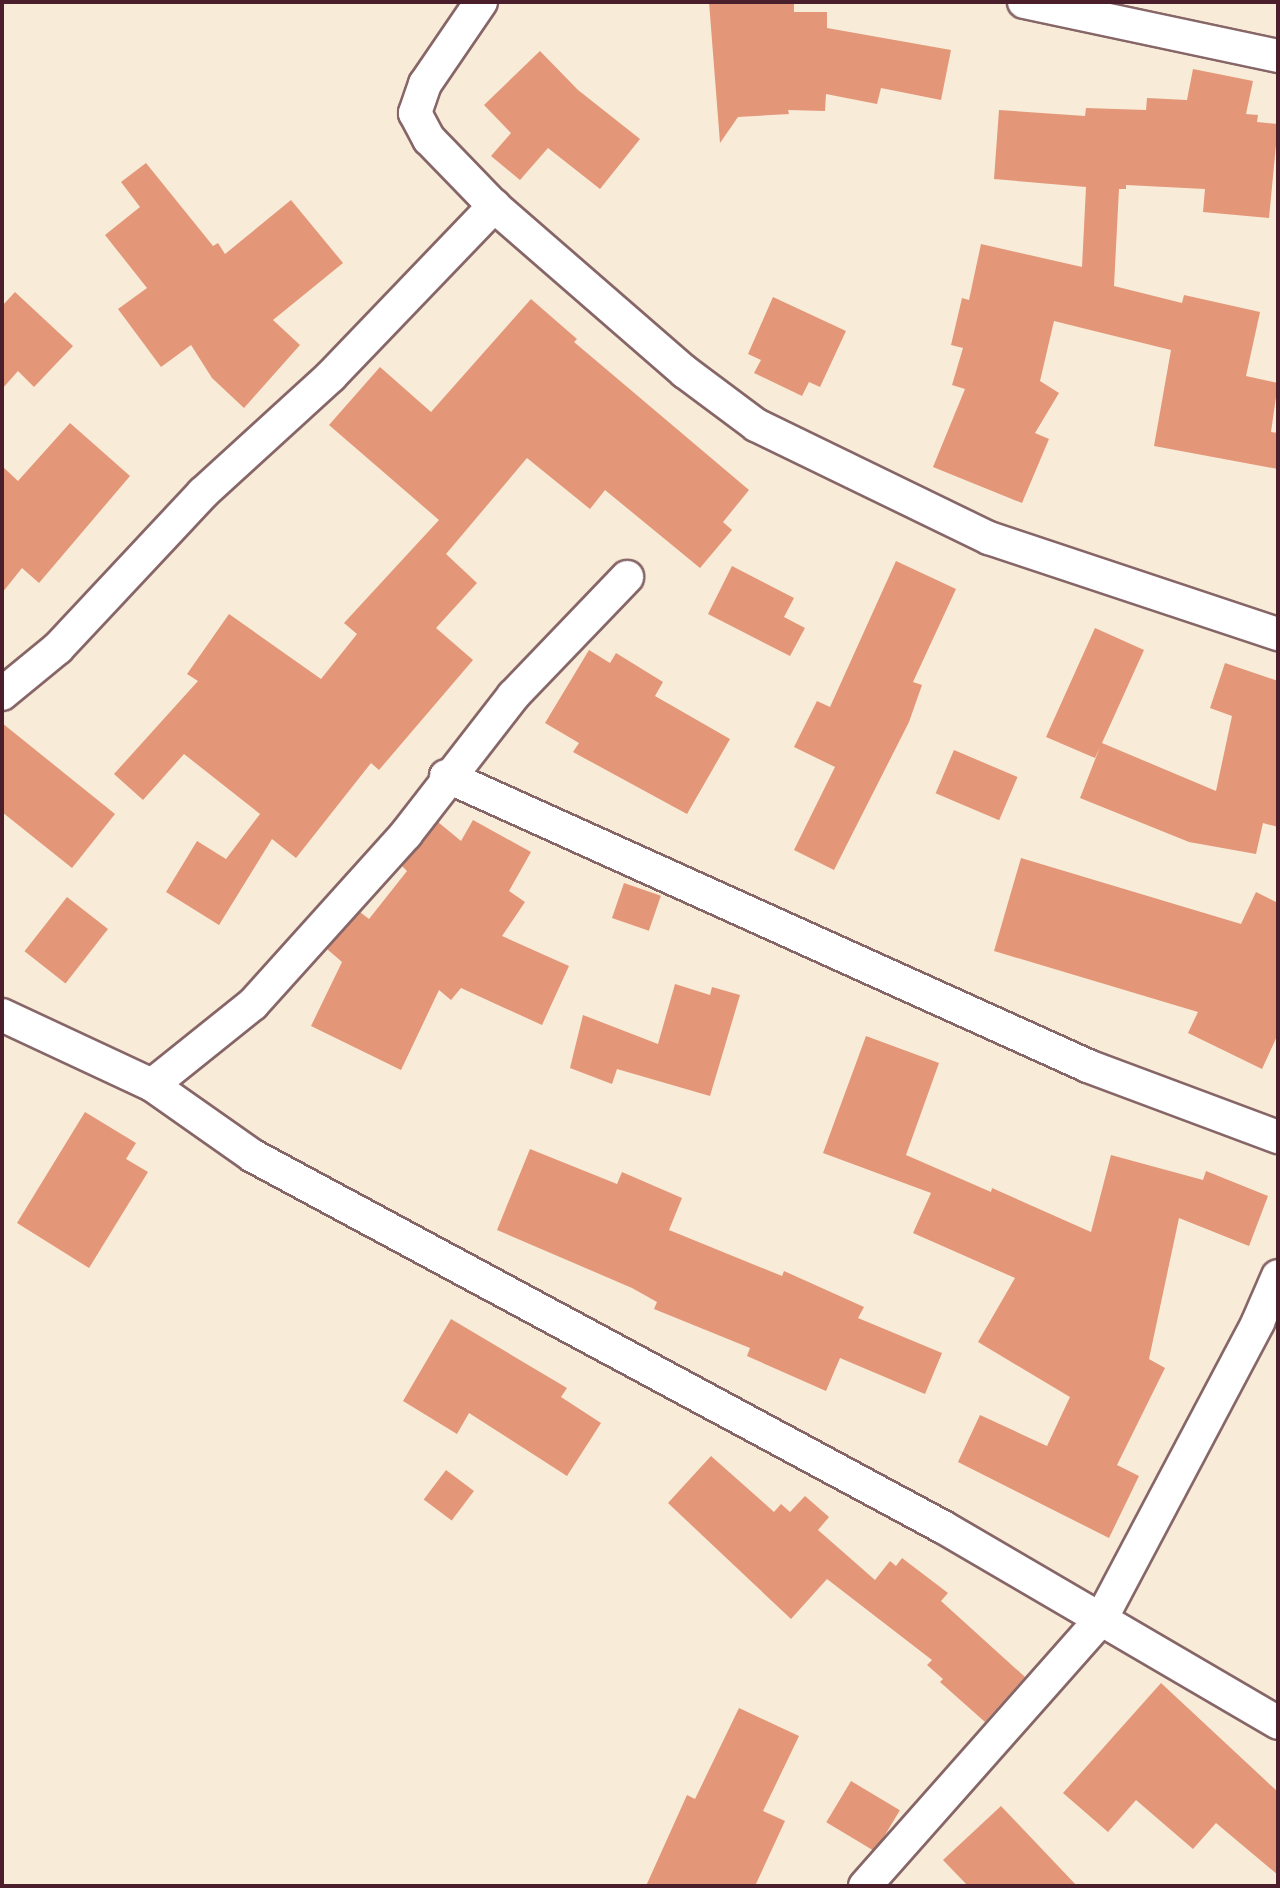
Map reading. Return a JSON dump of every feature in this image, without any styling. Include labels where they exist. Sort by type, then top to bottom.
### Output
[{"type":"street","points":[[481,2],[425,84],[415,113],[429,139],[494,206],[685,372],[755,425],[989,538],[1278,634]]},
{"type":"street","points":[[1024,2],[1278,56]]},
{"type":"street","points":[[2,694],[58,648],[203,494],[331,376],[494,206]]},
{"type":"street","points":[[152,1085],[253,1004],[406,834],[446,776],[513,696],[627,577]]},
{"type":"street","points":[[446,776],[1088,1066],[1278,1138]]},
{"type":"street","points":[[2,1015],[152,1085],[253,1156],[943,1527],[1278,1723]]},
{"type":"street","points":[[866,1886],[1101,1619],[1258,1322],[1278,1276]]},
{"type":"building","points":[[709,2],[794,4],[794,12],[827,12],[827,28],[951,50],[941,100],[881,88],[877,104],[826,94],[825,111],[788,110],[789,114],[738,117],[720,143]]},
{"type":"building","points":[[540,51],[578,90],[640,139],[600,189],[548,148],[520,180],[491,156],[511,133],[484,105]]},
{"type":"building","points":[[1193,69],[1253,81],[1246,114],[1258,115],[1257,122],[1278,124],[1269,218],[1203,212],[1205,189],[1126,185],[1126,189],[1119,189],[1114,286],[1182,303],[1184,295],[1260,312],[1246,376],[1278,383],[1271,432],[1278,433],[1278,469],[1154,446],[1171,350],[1054,321],[1040,381],[1059,393],[1035,433],[1049,439],[1022,503],[933,467],[965,389],[952,385],[963,348],[951,345],[962,298],[969,300],[981,244],[1082,267],[1086,187],[994,179],[999,110],[1085,116],[1086,108],[1146,110],[1147,98],[1187,100]]},
{"type":"building","points":[[146,163],[213,246],[218,243],[225,254],[291,200],[343,263],[273,320],[300,345],[244,408],[212,378],[191,345],[161,367],[118,309],[147,288],[105,235],[140,207],[121,182]]},
{"type":"building","points":[[15,292],[73,346],[34,387],[18,371],[2,389],[2,306]]},
{"type":"building","points":[[773,297],[846,331],[820,387],[809,382],[802,396],[754,373],[761,360],[748,354]]},
{"type":"building","points":[[531,299],[577,339],[574,342],[749,490],[723,522],[732,530],[700,568],[605,490],[590,509],[527,458],[446,554],[477,583],[436,628],[473,660],[379,770],[371,763],[296,858],[272,839],[219,925],[166,892],[197,841],[226,859],[260,814],[184,754],[143,800],[114,774],[198,681],[187,674],[229,614],[321,679],[357,634],[344,623],[439,520],[329,425],[380,367],[431,412]]},
{"type":"building","points":[[70,423],[130,476],[39,583],[22,568],[2,593],[2,466],[18,481]]},
{"type":"building","points":[[896,561],[956,589],[913,682],[922,685],[909,722],[834,870],[794,850],[835,767],[794,747],[817,701],[830,707]]},
{"type":"building","points":[[732,566],[794,598],[784,617],[805,628],[790,656],[708,614]]},
{"type":"building","points":[[1095,628],[1144,650],[1102,743],[1216,791],[1232,716],[1210,708],[1225,663],[1278,681],[1278,827],[1263,823],[1256,854],[1189,842],[1080,798],[1100,747],[1095,758],[1046,737]]},
{"type":"building","points":[[589,650],[610,663],[616,653],[663,682],[655,696],[730,739],[687,814],[573,752],[579,743],[545,723]]},
{"type":"building","points":[[2,723],[115,814],[72,868],[2,812]]},
{"type":"building","points":[[954,750],[1018,777],[999,820],[936,793]]},
{"type":"building","points":[[473,820],[531,852],[509,891],[525,902],[502,936],[569,966],[542,1025],[461,988],[451,1000],[439,990],[401,1070],[311,1026],[342,962],[327,949],[360,912],[369,919],[407,871],[402,866],[438,822],[461,841]]},
{"type":"building","points":[[1021,858],[1241,924],[1256,892],[1278,903],[1278,1034],[1262,1069],[1188,1033],[1198,1012],[994,951]]},
{"type":"building","points":[[624,883],[661,896],[649,931],[612,918]]},
{"type":"building","points":[[67,897],[108,929],[65,983],[25,951]]},
{"type":"building","points":[[675,984],[710,995],[712,987],[740,995],[710,1096],[617,1069],[612,1084],[570,1068],[583,1015],[658,1044]]},
{"type":"building","points":[[866,1036],[939,1063],[906,1155],[991,1192],[992,1188],[1091,1232],[1111,1155],[1203,1180],[1206,1171],[1268,1196],[1249,1246],[1179,1218],[1149,1359],[1165,1368],[1117,1465],[1139,1476],[1109,1538],[958,1462],[980,1415],[1047,1446],[1070,1397],[978,1342],[1015,1278],[913,1233],[931,1193],[823,1153]]},
{"type":"building","points":[[85,1112],[136,1143],[126,1159],[148,1172],[89,1268],[17,1223]]},
{"type":"building","points":[[530,1149],[617,1184],[622,1172],[682,1198],[669,1230],[782,1276],[784,1271],[864,1307],[858,1318],[942,1353],[925,1394],[840,1358],[826,1391],[747,1356],[750,1348],[654,1309],[657,1302],[632,1288],[497,1230]]},
{"type":"building","points":[[451,1319],[567,1388],[561,1397],[601,1423],[567,1476],[469,1413],[457,1434],[403,1401]]},
{"type":"building","points":[[711,1456],[774,1512],[781,1504],[790,1512],[805,1496],[829,1517],[818,1530],[875,1580],[890,1561],[896,1566],[902,1558],[948,1593],[941,1601],[1025,1677],[985,1722],[940,1682],[943,1679],[927,1665],[932,1660],[827,1579],[791,1619],[668,1503]]},
{"type":"building","points":[[446,1470],[474,1491],[452,1521],[424,1500]]},
{"type":"building","points":[[1161,1683],[1278,1792],[1278,1875],[1216,1823],[1193,1849],[1136,1800],[1108,1832],[1063,1793]]},
{"type":"building","points":[[739,1708],[799,1736],[763,1811],[785,1821],[755,1886],[646,1886],[687,1795],[695,1799]]},
{"type":"building","points":[[851,1781],[900,1810],[875,1852],[826,1822]]},
{"type":"building","points":[[1001,1806],[1077,1886],[968,1886],[943,1860]]}]
